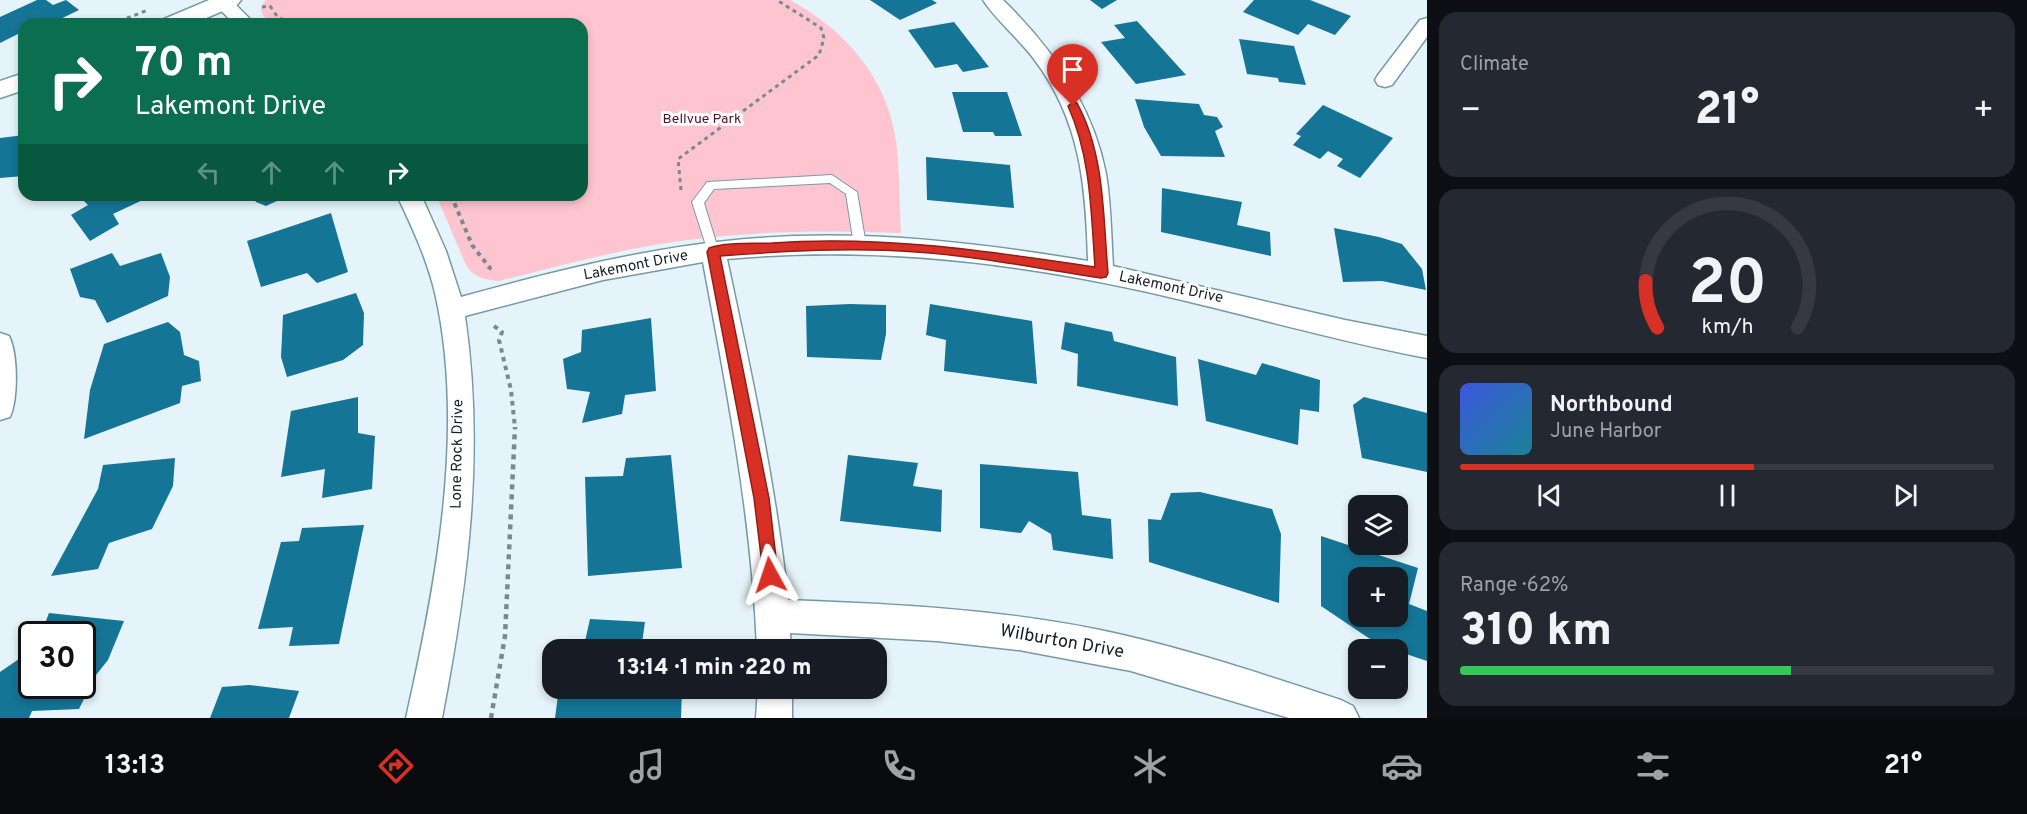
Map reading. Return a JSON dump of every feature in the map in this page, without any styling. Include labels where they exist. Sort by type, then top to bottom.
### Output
[{"type":"street","points":[[992,0],[1041,52],[1063,86],[1083,126],[1094,173],[1101,273]]},
{"type":"street","points":[[186,18],[224,1],[240,18]]},
{"type":"street","points":[[1385,81],[1427,24]]},
{"type":"street","points":[[0,90],[18,83]]},
{"type":"street","name":"Lone Rock Drive","points":[[412,201],[438,260],[451,310],[459,386],[460,458],[456,539],[441,637],[424,718]]},
{"type":"street","name":"Lakemont Drive","points":[[451,310],[652,260],[798,245],[915,247],[974,253],[1101,273],[1427,347]]},
{"type":"street","points":[[713,252],[762,498],[774,639]]},
{"type":"street","points":[[0,344],[2,356],[0,408]]},
{"type":"street","name":"Wilburton Drive","points":[[773,616],[937,624],[1017,633],[1100,647],[1186,668],[1341,718]]},
{"type":"street","points":[[774,718],[775,699]]},
{"type":"lane","points":[[713,252],[698,202],[711,185],[821,179],[832,179],[851,192],[860,245]]},
{"type":"path","points":[[681,194],[678,159],[819,55],[824,38],[820,28],[777,0]]},
{"type":"path","points":[[261,7],[270,6],[281,18]]},
{"type":"path","points":[[128,18],[152,9]]},
{"type":"path","points":[[454,201],[483,263],[490,268],[486,274]]},
{"type":"path","points":[[491,718],[505,636],[515,420],[511,390],[499,339],[502,332],[494,327]]},
{"type":"green space","name":"Bellvue Park","points":[[266,0],[790,0],[810,12],[845,41],[873,76],[883,96],[896,141],[901,233],[810,232],[720,236],[619,252],[499,281],[480,277],[466,265],[439,201],[588,201],[588,18],[266,18],[261,10]]},
{"type":"building","points":[[37,0],[46,0],[53,5],[66,0],[79,10],[62,18],[18,18],[18,34],[0,43],[0,17]]},
{"type":"building","points":[[870,0],[932,0],[937,3],[900,20]]},
{"type":"building","points":[[1090,0],[1117,0],[1102,9]]},
{"type":"building","points":[[1254,0],[1310,0],[1351,16],[1335,35],[1308,24],[1298,35],[1243,12]]},
{"type":"building","points":[[1137,21],[1186,75],[1136,84],[1101,42],[1125,38],[1114,25]]},
{"type":"building","points":[[954,22],[989,67],[963,72],[957,64],[935,68],[908,30]]},
{"type":"building","points":[[1239,39],[1294,46],[1306,85],[1279,82],[1278,78],[1247,74]]},
{"type":"building","points":[[952,92],[1007,92],[1022,136],[995,136],[993,132],[963,132]]},
{"type":"building","points":[[1135,99],[1199,104],[1204,115],[1217,117],[1223,127],[1215,131],[1225,157],[1161,156],[1144,127]]},
{"type":"building","points":[[1323,105],[1393,138],[1360,178],[1337,166],[1343,159],[1328,151],[1320,159],[1293,145],[1301,136],[1296,134]]},
{"type":"building","points":[[18,136],[18,176],[0,178],[0,138]]},
{"type":"building","points":[[926,157],[1010,165],[1014,208],[927,200]]},
{"type":"building","points":[[1162,188],[1242,202],[1237,225],[1270,232],[1271,256],[1161,232]]},
{"type":"building","points":[[84,201],[141,201],[113,214],[119,224],[90,241],[71,215],[88,205]]},
{"type":"building","points":[[255,201],[277,201],[266,206]]},
{"type":"building","points":[[331,213],[348,272],[317,283],[307,273],[261,287],[247,241]]},
{"type":"building","points":[[1334,228],[1402,244],[1422,269],[1426,290],[1382,281],[1343,282]]},
{"type":"building","points":[[112,253],[120,266],[161,253],[170,277],[168,296],[107,323],[95,300],[80,297],[70,269]]},
{"type":"building","points":[[356,293],[364,313],[363,345],[343,360],[287,377],[281,357],[283,315]]},
{"type":"building","points":[[930,304],[1032,321],[1037,384],[944,371],[946,340],[926,335]]},
{"type":"building","points":[[886,305],[886,334],[881,360],[807,357],[806,306]]},
{"type":"building","points":[[651,318],[656,391],[625,395],[622,414],[582,423],[590,392],[567,389],[563,359],[581,352],[582,330]]},
{"type":"building","points":[[168,322],[180,332],[184,355],[199,361],[201,381],[182,386],[180,403],[84,439],[90,390],[104,344]]},
{"type":"building","points":[[1065,322],[1112,332],[1114,341],[1176,357],[1178,406],[1077,386],[1078,354],[1061,349]]},
{"type":"building","points":[[1198,359],[1256,375],[1262,363],[1320,380],[1319,412],[1300,409],[1298,445],[1206,421]]},
{"type":"building","points":[[358,397],[358,433],[375,436],[372,489],[322,498],[325,469],[281,477],[291,411]]},
{"type":"building","points":[[1364,397],[1427,413],[1427,472],[1362,458],[1353,405]]},
{"type":"building","points":[[671,455],[682,568],[588,576],[585,477],[623,476],[626,458]]},
{"type":"building","points":[[848,455],[918,463],[913,486],[942,490],[941,532],[840,521]]},
{"type":"building","points":[[175,458],[173,486],[152,529],[109,543],[98,569],[51,576],[98,489],[103,465]]},
{"type":"building","points":[[980,464],[1078,472],[1082,515],[1111,519],[1113,559],[1053,550],[1051,534],[1029,521],[1021,533],[980,528]]},
{"type":"building","points":[[1200,492],[1272,509],[1281,534],[1279,603],[1149,562],[1148,519],[1161,520],[1171,493]]},
{"type":"building","points":[[364,525],[339,644],[289,646],[293,627],[258,629],[281,542],[299,541],[302,528]]},
{"type":"building","points":[[1321,536],[1348,545],[1348,555],[1379,555],[1418,568],[1409,604],[1427,611],[1427,661],[1408,655],[1408,639],[1370,639],[1352,627],[1408,627],[1408,567],[1348,567],[1348,624],[1321,606]]},
{"type":"building","points":[[49,613],[124,621],[108,660],[96,675],[96,621],[46,621]]},
{"type":"building","points":[[590,619],[645,622],[643,639],[585,639]]},
{"type":"building","points":[[18,660],[18,699],[84,699],[79,709],[32,711],[29,718],[0,718],[0,672]]},
{"type":"building","points":[[249,685],[299,691],[289,718],[210,718],[222,687]]},
{"type":"building","points":[[558,699],[682,699],[681,718],[555,718]]},
{"type":"route","points":[[770,575],[762,498],[713,252],[808,245],[915,247],[974,253],[1101,273],[1094,173],[1083,126],[1073,106]]}]
